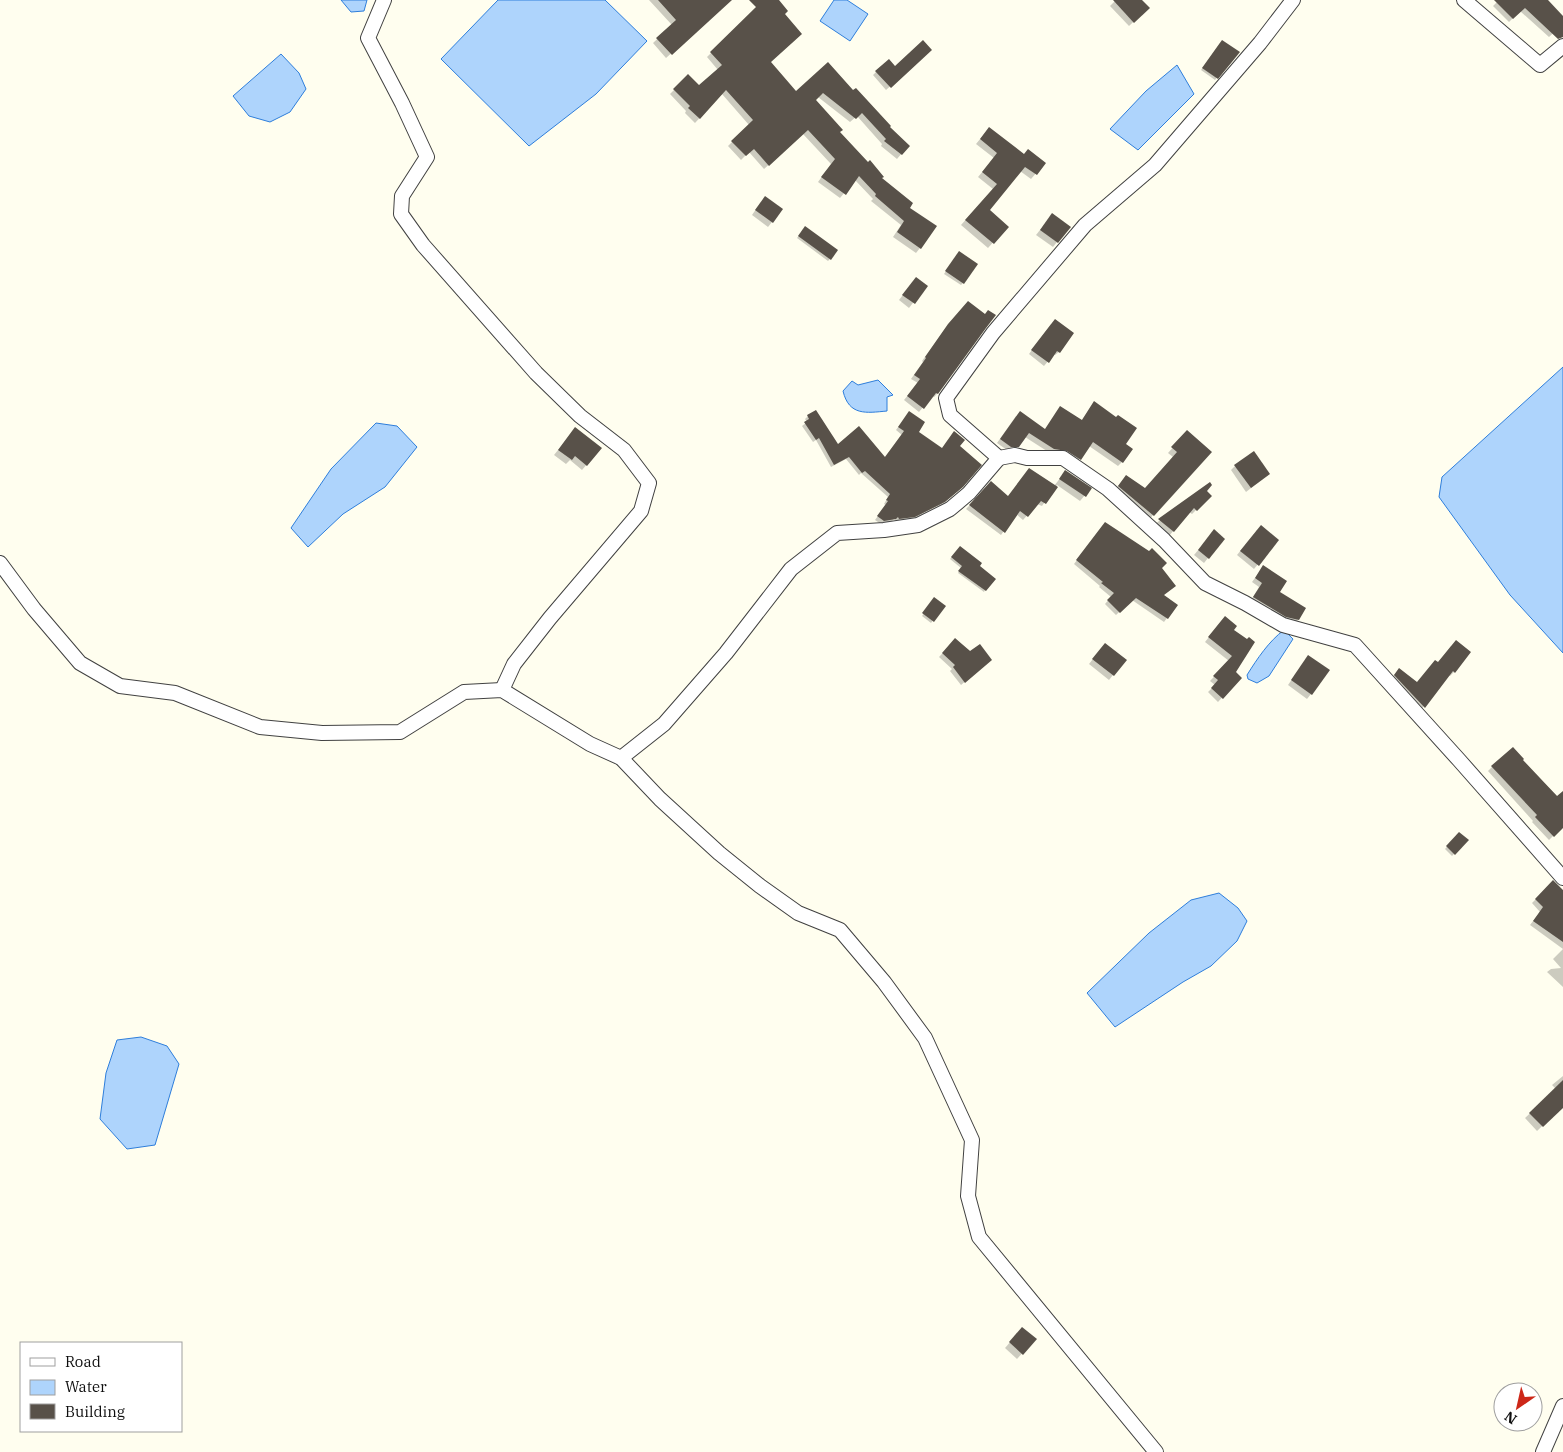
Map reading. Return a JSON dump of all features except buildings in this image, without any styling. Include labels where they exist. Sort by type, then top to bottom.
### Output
[{"type":"street","points":[[384,0],[368,38],[402,103],[426,157],[402,196],[401,214],[423,245],[536,374],[580,416],[624,450],[649,483],[640,511],[514,664],[502,690]]},
{"type":"street","points":[[1000,458],[950,415],[946,398],[993,333],[1085,225],[1155,165],[1260,43],[1293,0]]},
{"type":"street","points":[[1464,0],[1540,65],[1563,46]]},
{"type":"street","points":[[621,758],[664,724],[726,653],[791,569],[837,533],[884,530],[918,525],[950,509],[969,493],[1000,458],[1015,455],[1026,458],[1063,458],[1115,495],[1164,540],[1204,583],[1245,603],[1283,625],[1355,646],[1563,878]]},
{"type":"street","points":[[0,563],[34,609],[80,663],[120,686],[175,693],[260,726],[322,733],[400,732],[464,692],[502,690],[590,744],[621,758],[660,799],[760,886],[798,913],[840,930],[884,982],[925,1038],[972,1140],[968,1196],[979,1237],[1156,1452]]},
{"type":"street","points":[[1543,1452],[1563,1406]]},
{"type":"water","points":[[341,0],[367,0],[364,11],[351,12]]},
{"type":"water","points":[[498,0],[605,0],[647,41],[596,94],[529,146],[441,59]]},
{"type":"water","points":[[834,0],[847,0],[868,14],[850,41],[820,21]]},
{"type":"water","points":[[281,54],[299,73],[306,89],[290,112],[270,122],[249,116],[233,96]]},
{"type":"water","points":[[1177,65],[1194,94],[1138,150],[1110,129],[1146,91]]},
{"type":"water","points":[[1563,367],[1563,653],[1510,595],[1439,497],[1442,477]]},
{"type":"water","points":[[878,380],[893,395],[887,397],[887,411],[865,412],[854,409],[849,405],[843,391],[852,381],[858,385]]},
{"type":"water","points":[[376,423],[397,426],[417,447],[385,487],[343,514],[308,547],[291,528],[331,469]]},
{"type":"water","points":[[1284,630],[1293,639],[1269,676],[1257,683],[1248,679],[1247,675],[1259,657],[1273,639]]},
{"type":"water","points":[[1219,893],[1238,908],[1247,921],[1237,941],[1211,966],[1183,982],[1115,1027],[1087,993],[1149,933],[1191,900]]},
{"type":"water","points":[[141,1037],[167,1046],[179,1064],[155,1145],[127,1149],[100,1119],[106,1073],[117,1040]]}]
